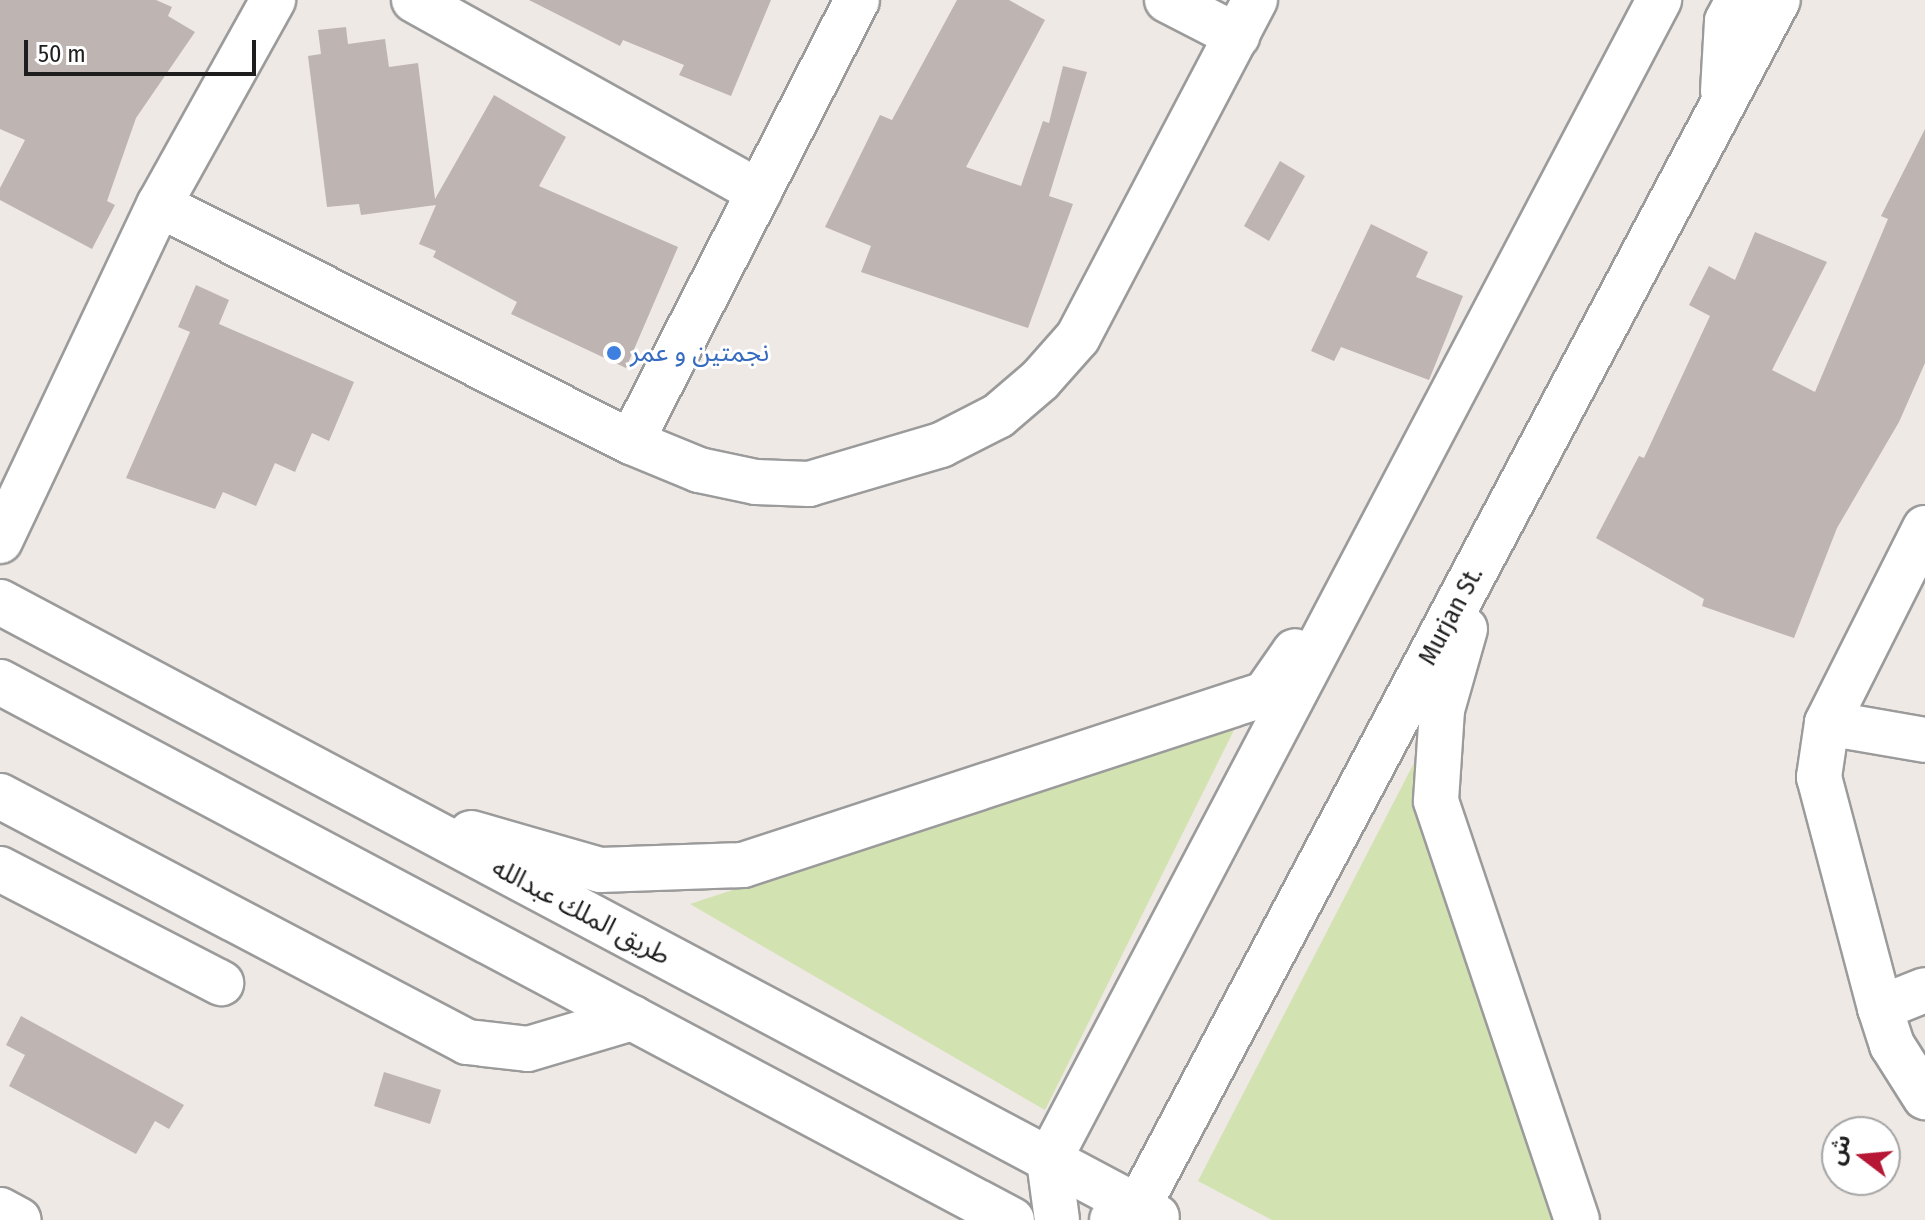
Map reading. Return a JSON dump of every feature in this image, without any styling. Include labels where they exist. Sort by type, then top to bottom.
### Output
[{"type":"street","points":[[0,541],[159,205],[273,0]]},
{"type":"street","points":[[414,0],[759,192]]},
{"type":"street","points":[[631,442],[857,0]]},
{"type":"street","points":[[159,205],[631,442],[699,470],[756,482],[809,484],[941,445],[998,416],[1078,337],[1246,18],[1167,0]]},
{"type":"street","points":[[1057,1220],[1049,1160],[1659,0]]},
{"type":"street","points":[[1722,105],[1727,21],[1738,0]]},
{"type":"street","name":"Murjan St.","points":[[1137,1216],[1778,0]]},
{"type":"street","points":[[385,809],[600,870],[743,865],[1265,694],[1396,499]]},
{"type":"street","points":[[1925,528],[1827,723],[1819,777],[1823,807],[1892,1045],[1925,1097]]},
{"type":"street","points":[[1491,541],[1442,710],[1436,801],[1577,1220]]},
{"type":"street","name":"طريق الملك عبدالله","points":[[0,602],[1049,1160],[1137,1216]]},
{"type":"street","points":[[0,682],[1012,1220]]},
{"type":"street","points":[[1827,723],[1925,740]]},
{"type":"street","points":[[0,796],[467,1042],[528,1049],[632,1018]]},
{"type":"street","points":[[0,869],[221,983]]},
{"type":"street","points":[[1880,1008],[1925,990]]},
{"type":"street","points":[[0,1210],[19,1220]]},
{"type":"green space","points":[[1237,724],[1045,1110],[690,904]]},
{"type":"green space","points":[[1415,761],[1552,1220],[1272,1220],[1198,1181]]},
{"type":"building","points":[[0,0],[156,0],[172,7],[168,16],[195,32],[136,118],[107,201],[115,205],[92,249],[0,200],[0,188],[25,140],[0,129]]},
{"type":"building","points":[[529,0],[771,0],[731,96],[679,75],[684,65],[623,40],[620,46]]},
{"type":"building","points":[[957,0],[1009,0],[1045,20],[966,167],[1021,186],[1043,121],[1049,123],[1063,66],[1087,72],[1049,196],[1073,204],[1028,328],[861,272],[871,246],[825,227],[880,115],[892,120]]},
{"type":"building","points":[[346,27],[348,44],[385,39],[389,67],[418,63],[435,199],[494,95],[566,137],[539,186],[678,247],[626,368],[511,314],[517,302],[433,257],[436,251],[419,244],[436,205],[361,215],[359,204],[327,207],[308,56],[321,54],[318,30]]},
{"type":"building","points":[[1925,129],[1925,363],[1899,422],[1837,528],[1794,638],[1702,606],[1704,599],[1596,538],[1639,456],[1644,458],[1710,316],[1689,305],[1709,266],[1735,280],[1755,232],[1827,262],[1772,370],[1815,392],[1888,219],[1881,216]]},
{"type":"building","points":[[1280,161],[1305,176],[1269,241],[1244,226]]},
{"type":"building","points":[[1371,224],[1428,252],[1416,277],[1463,296],[1429,380],[1341,347],[1334,361],[1311,351]]},
{"type":"building","points":[[196,285],[229,300],[219,324],[354,382],[329,441],[312,433],[295,472],[275,463],[256,506],[223,492],[215,509],[126,478],[190,332],[178,327]]},
{"type":"building","points":[[21,1016],[184,1105],[169,1129],[155,1121],[136,1154],[9,1086],[25,1055],[6,1045]]},
{"type":"building","points":[[384,1072],[441,1090],[430,1124],[374,1106]]},
{"type":"place","name":"نجمتين و عمر","points":[[614,353]]}]
